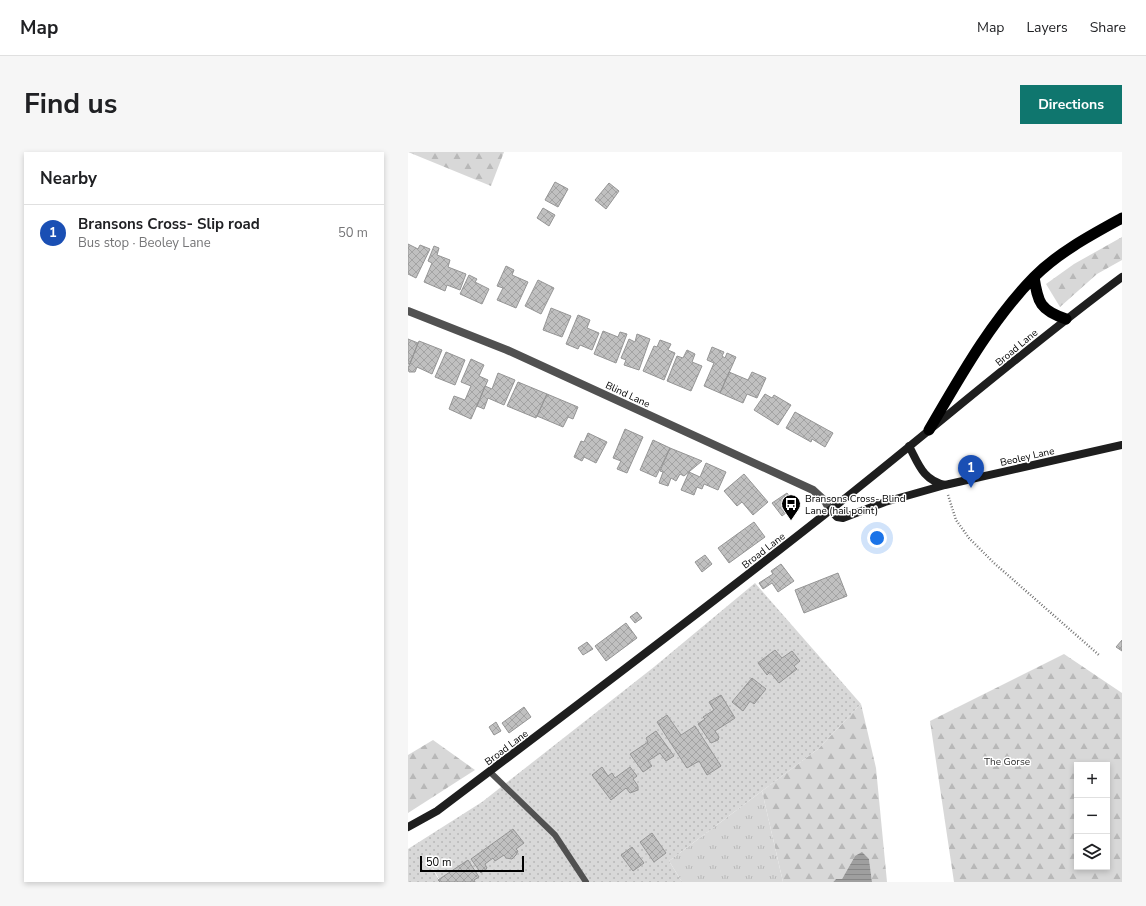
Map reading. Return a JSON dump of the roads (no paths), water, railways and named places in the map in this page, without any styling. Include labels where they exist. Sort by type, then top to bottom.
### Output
[{"type":"highway","points":[[929,430],[994,326],[1034,277],[1075,244],[1122,218]]},
{"type":"highway","points":[[1034,277],[1037,296],[1042,306],[1050,314],[1066,319]]},
{"type":"main road","name":"Broad Lane","points":[[408,827],[437,811],[625,671],[830,510],[1066,319],[1122,277]]},
{"type":"main road","name":"Beoley Lane","points":[[830,510],[837,517],[843,518],[885,502],[945,485],[1122,445]]},
{"type":"main road","points":[[909,446],[926,476],[933,482],[945,485]]},
{"type":"street","name":"Blind Lane","points":[[408,311],[508,350],[813,490],[825,501],[830,510]]},
{"type":"lane","points":[[489,771],[555,835],[586,882]]},
{"type":"place","name":"Bransons Cross- Slip road","points":[[971,488]]},
{"type":"place","name":"Bransons Cross- Blind Lane (hail point)","points":[[791,521]]},
{"type":"park label","name":"The Gorse","points":[[1007,761]]}]
